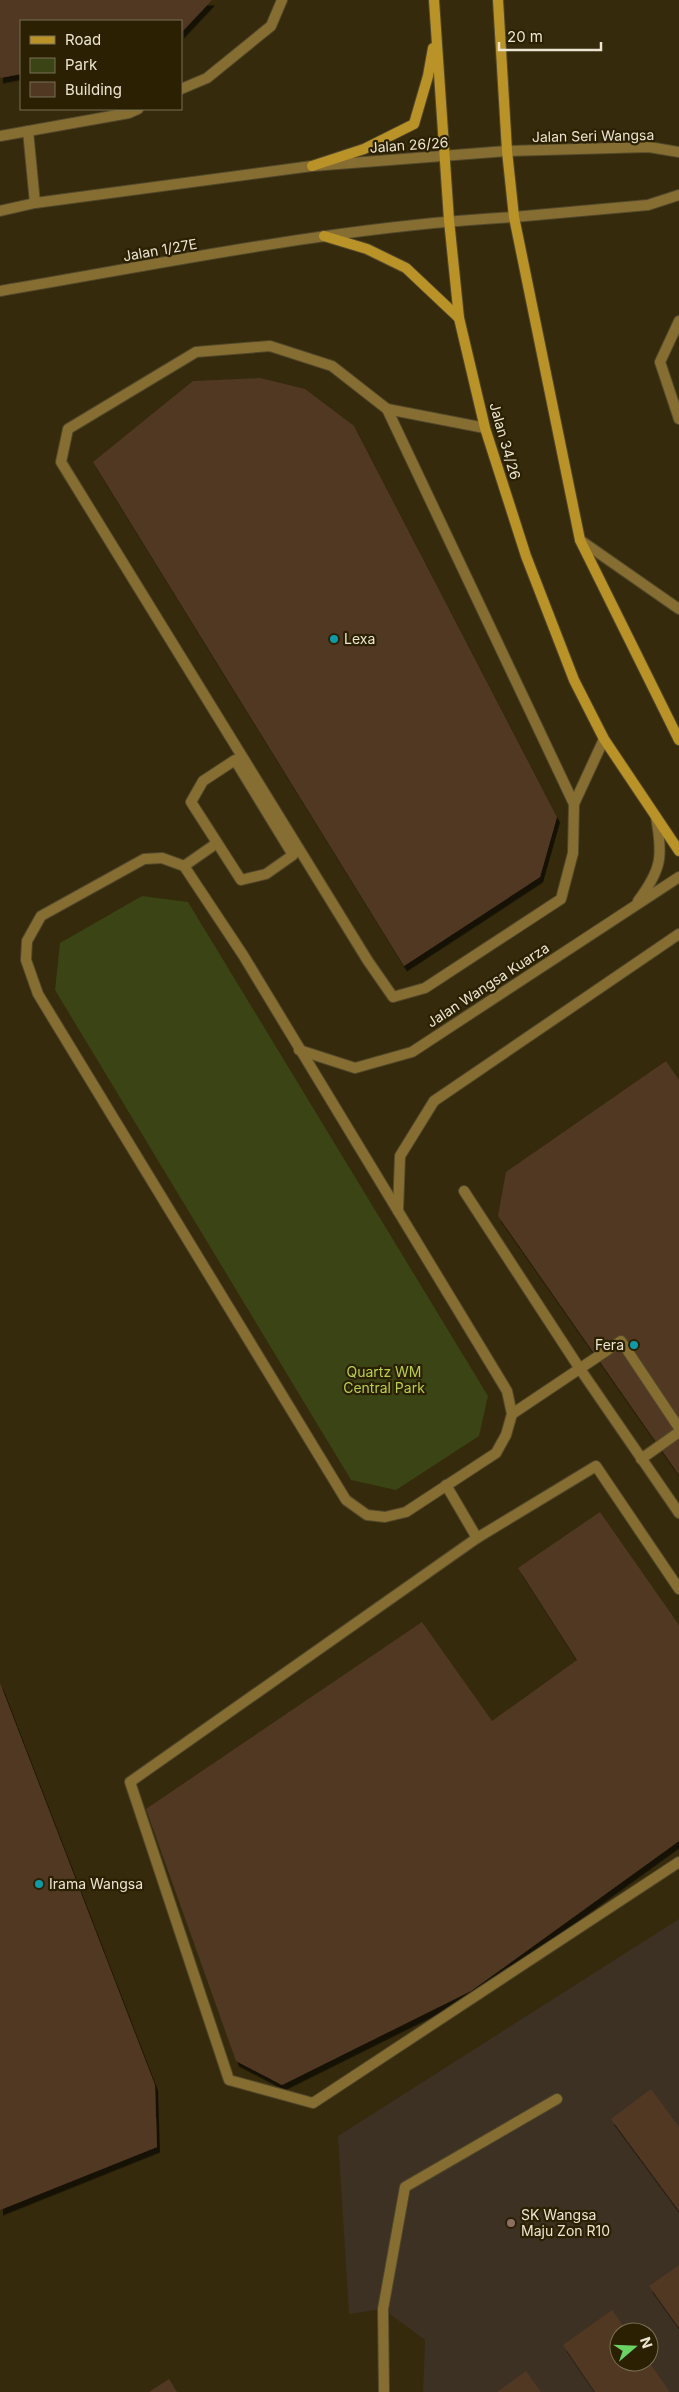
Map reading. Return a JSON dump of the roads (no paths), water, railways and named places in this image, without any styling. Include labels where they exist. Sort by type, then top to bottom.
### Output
[{"type":"main road","name":"Jalan 34/26","points":[[434,0],[449,220],[459,318],[485,428],[526,556],[574,680],[604,740],[679,851]]},
{"type":"main road","points":[[498,0],[507,151],[514,217],[580,540],[679,740]]},
{"type":"main road","points":[[312,166],[364,149],[414,124],[428,76],[436,29]]},
{"type":"main road","points":[[324,236],[367,249],[406,268],[459,318]]},
{"type":"street","points":[[182,89],[207,78],[271,26],[282,0]]},
{"type":"street","points":[[0,136],[129,113],[136,110]]},
{"type":"street","points":[[28,131],[35,204]]},
{"type":"street","name":"Jalan Seri Wangsa","points":[[507,151],[649,147],[679,152]]},
{"type":"street","name":"Jalan 26/26","points":[[312,166],[507,151]]},
{"type":"street","points":[[0,211],[35,204],[312,166]]},
{"type":"street","points":[[324,236],[449,220],[514,217],[648,205],[679,194]]},
{"type":"street","name":"Jalan 1/27E","points":[[0,291],[324,236]]},
{"type":"street","points":[[679,321],[660,362],[679,419]]},
{"type":"street","points":[[574,804],[387,409],[332,366],[270,346],[196,352],[68,429],[61,462],[368,961],[393,997],[425,988],[561,899],[573,853],[574,804],[604,740]]},
{"type":"street","points":[[387,409],[485,428]]},
{"type":"street","points":[[580,540],[679,609]]},
{"type":"street","points":[[235,760],[293,854],[266,874],[241,880],[217,843],[191,802],[204,781],[235,760]]},
{"type":"street","points":[[635,906],[650,885],[661,862],[660,839],[656,817]]},
{"type":"street","points":[[184,866],[217,843]]},
{"type":"street","points":[[162,858],[184,866],[243,955],[507,1391],[512,1414],[506,1435],[496,1453],[406,1512],[385,1518],[367,1515],[346,1500],[38,994],[26,960],[27,941],[41,916],[144,859],[162,858]]},
{"type":"street","name":"Jalan Wangsa Kuarza","points":[[300,1050],[355,1068],[412,1052],[679,877]]},
{"type":"street","points":[[398,1211],[400,1156],[434,1102],[679,934]]},
{"type":"street","points":[[464,1191],[580,1369],[679,1513]]},
{"type":"street","points":[[512,1414],[621,1341],[679,1428]]},
{"type":"street","points":[[641,1459],[679,1432]]},
{"type":"street","points":[[679,1589],[596,1466],[477,1538],[130,1782],[229,2080],[313,2103],[679,1862]]},
{"type":"street","points":[[446,1485],[477,1538]]},
{"type":"street","points":[[384,2392],[383,2309],[405,2187],[556,2099]]},
{"type":"place","name":"Lexa","points":[[334,639]]},
{"type":"place","name":"Fera","points":[[634,1345]]},
{"type":"place","name":"Irama Wangsa","points":[[39,1884]]},
{"type":"place","name":"SK Wangsa Maju Zon R10","points":[[511,2223]]},
{"type":"park label","name":"Quartz WM Central Park","points":[[384,1380]]}]
